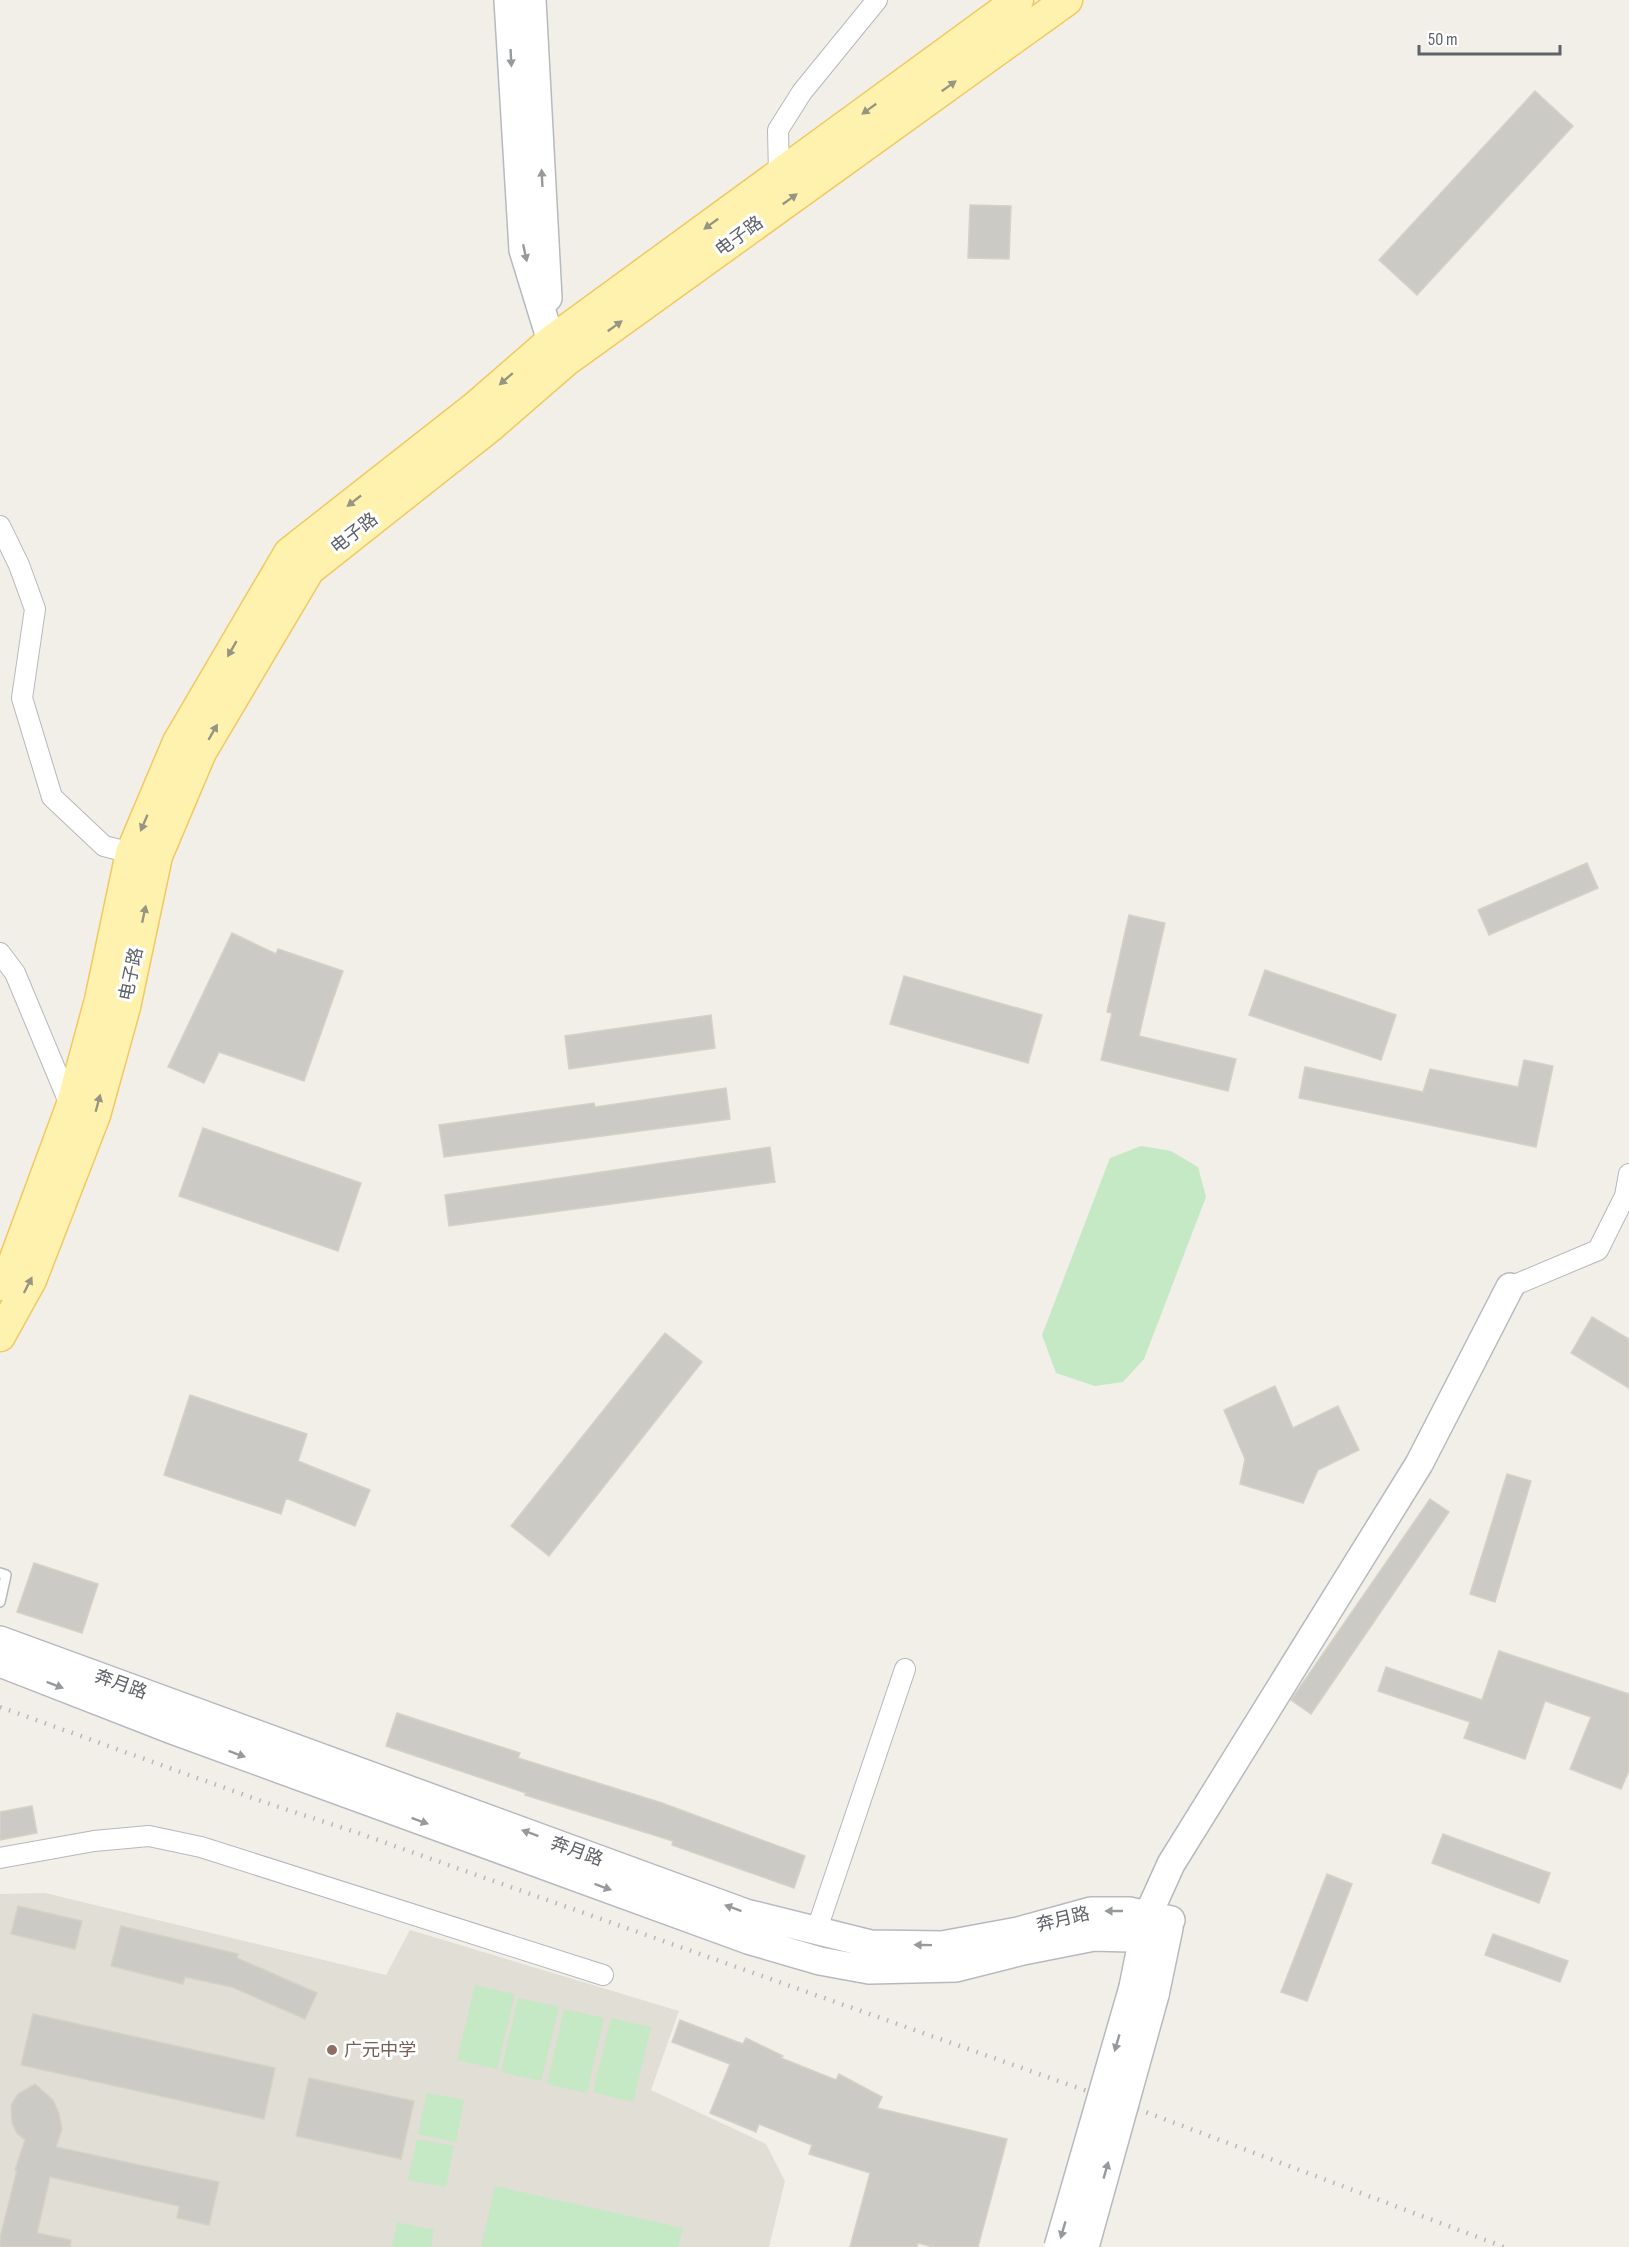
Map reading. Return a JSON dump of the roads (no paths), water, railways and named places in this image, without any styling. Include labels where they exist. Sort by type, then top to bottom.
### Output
[{"type":"main road","name":"电子路","points":[[0,1336],[31,1280],[95,1115],[124,1007],[157,856],[201,752],[309,570],[491,426],[559,350],[779,174],[1018,0]]},
{"type":"main road","name":"电子路","points":[[0,1285],[13,1264],[71,1107],[100,1000],[131,854],[177,742],[289,553],[475,407],[1067,0]]},
{"type":"street","points":[[508,0],[524,250],[559,350]]},
{"type":"street","points":[[532,0],[559,350]]},
{"type":"street","points":[[779,174],[777,130],[802,92],[877,0]]},
{"type":"street","points":[[0,526],[19,565],[35,609],[22,698],[52,797],[104,846],[131,854]]},
{"type":"street","points":[[0,953],[15,973],[71,1107]]},
{"type":"street","points":[[1084,2247],[1144,1991],[1171,1864],[1419,1464],[1510,1287],[1598,1250],[1625,1196],[1629,1174]]},
{"type":"street","name":"奔月路","points":[[0,1640],[746,1913],[816,1932],[871,1944],[942,1945],[1018,1931],[1092,1911],[1129,1911],[1156,1931]]},
{"type":"street","points":[[0,1664],[172,1730],[748,1940],[820,1961],[869,1970],[956,1968],[1023,1951],[1094,1937],[1129,1938],[1156,1931]]},
{"type":"street","points":[[816,1932],[905,1669]]},
{"type":"street","points":[[0,1858],[94,1841],[149,1836],[201,1847],[603,1975]]},
{"type":"street","points":[[1059,2247],[1144,1991]]},
{"type":"lane","points":[[0,1573],[6,1575],[0,1602]]},
{"type":"railway","points":[[0,1707],[1135,2108],[1504,2247]]},
{"type":"place","name":"广元中学","points":[[332,2050]]}]
